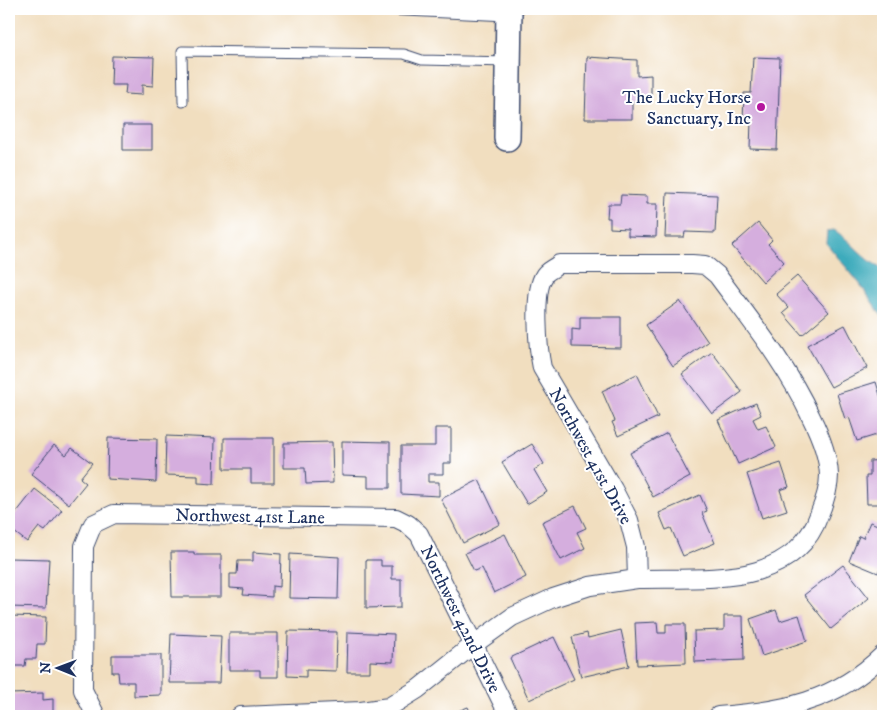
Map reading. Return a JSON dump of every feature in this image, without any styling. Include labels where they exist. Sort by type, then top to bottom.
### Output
[{"type":"street","points":[[507,138],[509,12]]},
{"type":"street","name":"Northwest 41st Drive","points":[[559,264],[706,265],[718,275],[776,355],[800,394],[819,434],[826,457],[829,477],[826,494],[814,528],[797,549],[781,562],[756,571],[729,576],[637,579],[636,547],[629,520],[542,368],[539,351],[538,292],[544,275],[559,264]]},
{"type":"street","name":"Northwest 41st Lane","points":[[96,716],[83,690],[84,546],[93,524],[114,514],[396,518],[408,524]]},
{"type":"street","name":"Northwest 42nd Drive","points":[[408,524],[419,534],[509,716]]},
{"type":"street","points":[[240,716],[361,712],[389,707],[418,689],[512,616],[553,598],[590,586],[637,579]]},
{"type":"street","points":[[718,716],[760,713],[806,703],[840,688],[883,655]]},
{"type":"lane","points":[[365,9],[509,12]]},
{"type":"lane","points":[[183,102],[182,51],[404,54],[422,60],[508,62]]},
{"type":"water","points":[[834,230],[847,239],[870,261],[883,269],[883,318],[860,284],[826,243],[827,231]]},
{"type":"building","points":[[112,56],[154,57],[153,86],[142,85],[142,95],[125,94],[126,85],[111,85]]},
{"type":"building","points":[[587,57],[637,60],[637,76],[651,75],[651,102],[632,102],[632,119],[585,119]]},
{"type":"building","name":"The Lucky Horse Sanctuary, Inc","points":[[753,57],[780,58],[777,150],[750,149],[751,121],[743,121],[744,93],[751,93]]},
{"type":"building","points":[[123,125],[152,125],[152,150],[123,150]]},
{"type":"building","points":[[667,193],[717,195],[715,233],[685,232],[684,237],[665,237]]},
{"type":"building","points":[[621,195],[647,196],[647,204],[657,204],[656,237],[628,236],[628,229],[610,228],[610,218],[607,218],[608,204],[620,204]]},
{"type":"building","points":[[758,223],[772,240],[768,244],[784,262],[763,282],[732,246]]},
{"type":"building","points":[[797,276],[829,312],[802,335],[783,313],[789,308],[776,294]]},
{"type":"building","points":[[680,301],[708,342],[673,366],[646,325]]},
{"type":"building","points":[[580,317],[621,317],[621,348],[572,347],[572,329],[580,330]]},
{"type":"building","points":[[845,325],[867,368],[831,387],[807,345]]},
{"type":"building","points":[[712,352],[742,392],[712,414],[682,374]]},
{"type":"building","points":[[637,374],[658,417],[618,436],[612,422],[615,421],[602,391]]},
{"type":"building","points":[[876,382],[883,405],[883,433],[857,441],[849,417],[845,419],[837,394]]},
{"type":"building","points":[[756,403],[761,415],[753,419],[758,429],[766,426],[776,447],[738,464],[718,420]]},
{"type":"building","points":[[435,428],[451,428],[451,463],[443,463],[443,474],[428,474],[428,482],[439,482],[439,496],[401,494],[401,446],[435,446]]},
{"type":"building","points":[[667,433],[690,477],[653,497],[630,453]]},
{"type":"building","points":[[166,436],[215,438],[214,484],[198,483],[198,476],[165,475]]},
{"type":"building","points":[[108,438],[157,439],[156,482],[107,479]]},
{"type":"building","points":[[224,438],[274,438],[274,483],[251,483],[251,469],[224,469]]},
{"type":"building","points":[[342,441],[390,442],[390,488],[368,488],[368,476],[342,475]]},
{"type":"building","points":[[332,442],[333,483],[306,484],[305,468],[284,468],[284,443]]},
{"type":"building","points":[[532,444],[544,464],[534,470],[547,492],[527,504],[502,462]]},
{"type":"building","points":[[54,445],[66,455],[72,448],[92,463],[80,478],[86,483],[69,504],[31,474]]},
{"type":"building","points":[[883,460],[883,504],[867,504],[866,476],[870,476],[870,461]]},
{"type":"building","points":[[781,463],[789,487],[780,490],[787,510],[762,518],[747,474]]},
{"type":"building","points":[[479,480],[500,524],[463,543],[441,499]]},
{"type":"building","points":[[35,489],[62,510],[45,531],[39,527],[27,542],[9,528],[9,522]]},
{"type":"building","points":[[700,495],[707,511],[702,513],[715,543],[683,556],[671,528],[666,530],[659,513]]},
{"type":"building","points":[[575,506],[586,528],[577,532],[585,548],[561,560],[542,522]]},
{"type":"building","points":[[883,519],[883,560],[878,573],[849,561],[859,536],[863,538],[870,522],[880,526]]},
{"type":"building","points":[[505,534],[526,577],[494,593],[482,568],[474,571],[465,553]]},
{"type":"building","points":[[171,552],[194,552],[194,555],[221,555],[221,597],[172,597]]},
{"type":"building","points":[[253,552],[281,554],[280,587],[272,586],[272,597],[243,595],[244,589],[230,588],[230,574],[237,574],[238,561],[253,561]]},
{"type":"building","points":[[290,554],[339,557],[338,599],[289,598]]},
{"type":"building","points":[[9,558],[49,559],[46,608],[9,607]]},
{"type":"building","points":[[366,560],[381,560],[381,566],[392,566],[392,579],[401,579],[401,607],[366,608]]},
{"type":"building","points":[[843,565],[869,598],[831,629],[804,595]]},
{"type":"building","points":[[776,610],[780,621],[799,615],[807,641],[762,656],[750,619]]},
{"type":"building","points":[[9,616],[46,617],[45,644],[37,644],[36,659],[26,659],[25,666],[11,666],[12,654],[9,654]]},
{"type":"building","points":[[724,616],[743,616],[744,660],[695,662],[694,631],[724,630]]},
{"type":"building","points":[[657,622],[658,633],[666,633],[666,624],[685,624],[686,663],[637,665],[635,623]]},
{"type":"building","points":[[621,630],[629,666],[581,677],[572,637],[587,633],[588,638]]},
{"type":"building","points":[[288,631],[337,632],[336,671],[306,670],[306,677],[287,676]]},
{"type":"building","points":[[348,632],[394,634],[393,662],[370,661],[370,672],[347,672]]},
{"type":"building","points":[[229,633],[278,633],[278,677],[260,677],[260,670],[229,670]]},
{"type":"building","points":[[171,634],[221,636],[219,683],[169,683]]},
{"type":"building","points":[[554,637],[574,679],[529,700],[510,658]]},
{"type":"building","points":[[112,655],[161,655],[161,695],[134,696],[134,682],[119,682],[118,672],[112,672]]},
{"type":"building","points":[[43,693],[43,700],[53,699],[53,716],[9,716],[9,694]]},
{"type":"building","points":[[468,707],[472,716],[445,716]]},
{"type":"place","name":"The Lucky Horse Sanctuary, Inc","points":[[761,107]]}]
